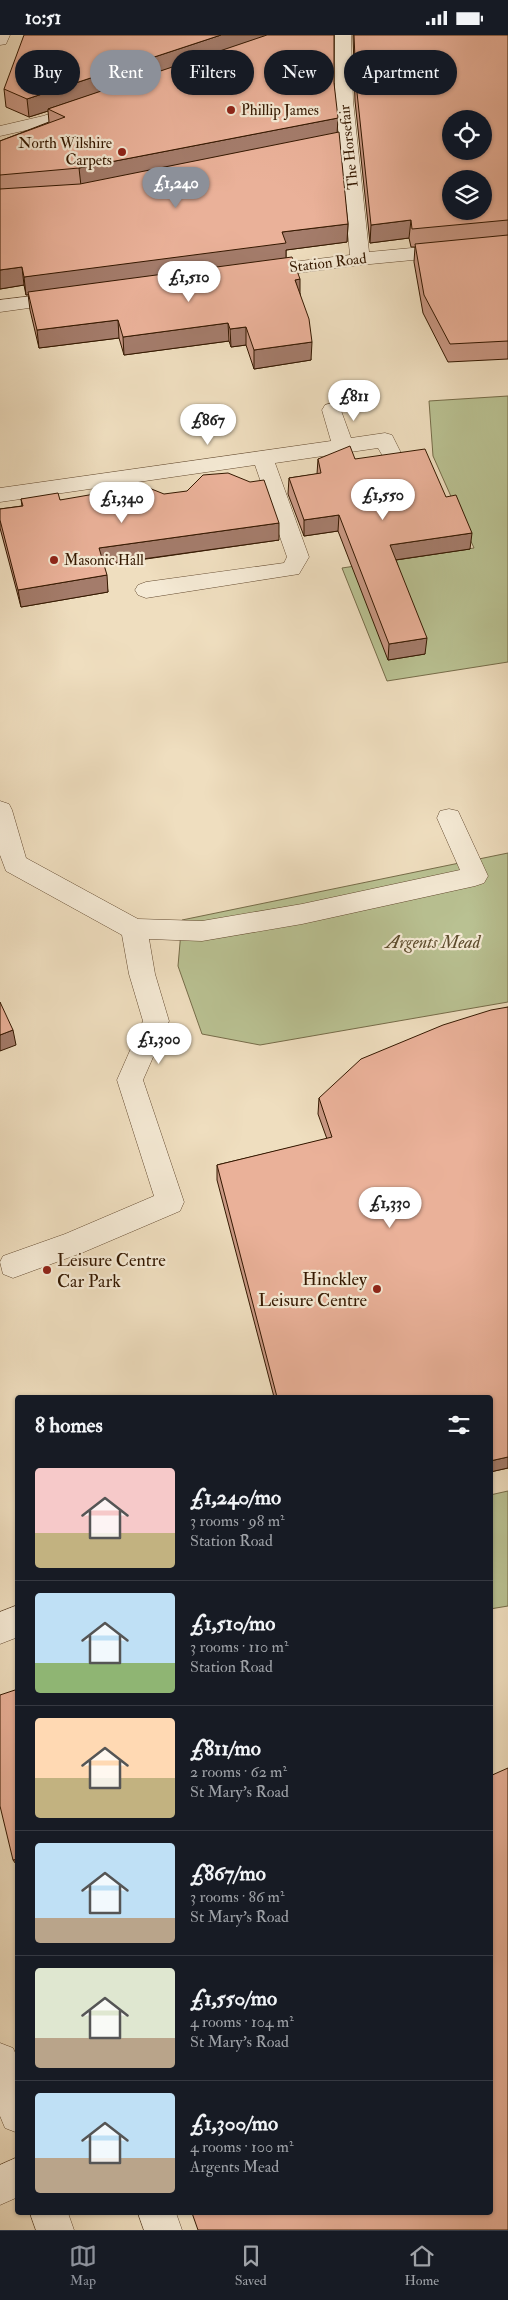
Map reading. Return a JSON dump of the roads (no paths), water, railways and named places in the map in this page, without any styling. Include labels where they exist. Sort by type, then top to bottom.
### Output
[{"type":"street","points":[[0,40],[2,35]]},
{"type":"street","name":"The Horsefair","points":[[343,35],[344,101],[360,259]]},
{"type":"street","points":[[0,131],[48,120],[102,101]]},
{"type":"street","points":[[290,152],[348,141]]},
{"type":"street","name":"Station Road","points":[[242,274],[360,259],[508,245]]},
{"type":"street","points":[[0,307],[87,295]]},
{"type":"street","points":[[332,410],[343,445]]},
{"type":"street","points":[[0,495],[385,440],[391,453]]},
{"type":"street","points":[[146,590],[291,569],[298,557],[262,457]]},
{"type":"street","points":[[0,810],[16,864],[134,929],[202,931],[302,914],[475,876],[449,818]]},
{"type":"street","points":[[13,1265],[74,1243],[170,1202],[130,1080],[156,1021],[142,975],[134,929]]},
{"type":"street","points":[[0,1628],[15,1622]]},
{"type":"street","points":[[0,2061],[15,2106]]},
{"type":"street","points":[[0,2185],[15,2178]]},
{"type":"street","points":[[51,2215],[55,2230]]},
{"type":"street","points":[[158,2215],[163,2230]]},
{"type":"place","name":"Phillip James","points":[[231,110]]},
{"type":"place","name":"North Wilshire Carpets","points":[[122,152]]},
{"type":"place","name":"Masonic Hall","points":[[54,560]]},
{"type":"place","name":"Leisure Centre Car Park","points":[[47,1270]]},
{"type":"place","name":"Hinckley Leisure Centre","points":[[377,1289]]},
{"type":"park label","name":"Argents Mead","points":[[433,942]]}]
